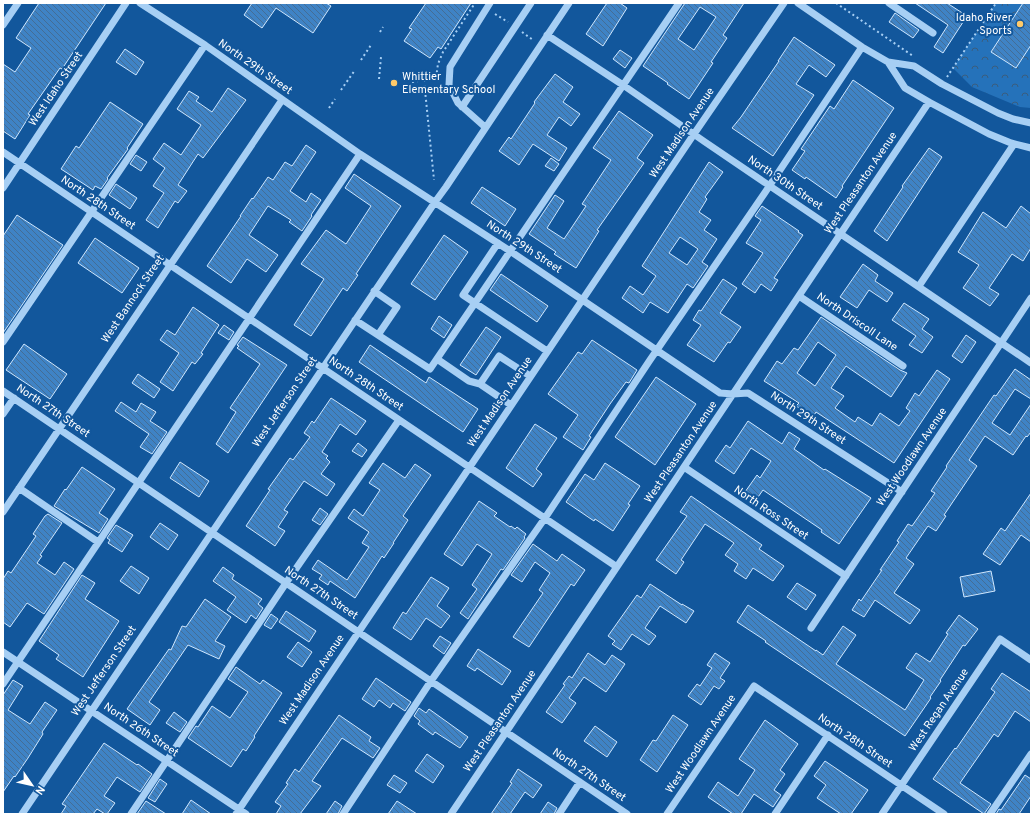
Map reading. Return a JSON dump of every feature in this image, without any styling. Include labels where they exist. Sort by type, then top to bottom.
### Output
[{"type":"street","points":[[3,25],[18,3]]},
{"type":"street","name":"West Idaho Street","points":[[3,188],[126,3]]},
{"type":"street","name":"North 29th Street","points":[[140,3],[205,45],[360,154],[498,243],[720,393],[748,393],[902,492]]},
{"type":"street","points":[[485,127],[458,103],[449,85],[450,67],[490,3]]},
{"type":"street","points":[[462,107],[531,3]]},
{"type":"street","name":"West Jefferson Street","points":[[22,814],[322,367],[434,202],[446,187],[569,3]]},
{"type":"street","points":[[355,320],[430,369],[476,304],[510,251],[679,3]]},
{"type":"street","name":"West Madison Avenue","points":[[237,812],[582,299],[784,3]]},
{"type":"street","points":[[798,3],[862,47],[888,62],[914,66],[942,84],[998,114],[1031,123]]},
{"type":"street","points":[[889,3],[933,33]]},
{"type":"street","name":"North 30th Street","points":[[547,35],[1031,362]]},
{"type":"street","points":[[3,342],[205,45]]},
{"type":"street","points":[[343,814],[431,681],[545,518],[862,47]]},
{"type":"street","points":[[888,62],[904,88],[989,134],[1014,144],[1031,148]]},
{"type":"street","name":"West Bannock Street","points":[[3,512],[282,100]]},
{"type":"street","name":"West Pleasanton Avenue","points":[[451,814],[929,102]]},
{"type":"street","points":[[919,286],[1014,144]]},
{"type":"street","name":"North 28th Street","points":[[3,152],[617,567]]},
{"type":"street","points":[[3,684],[360,154]]},
{"type":"street","points":[[498,243],[463,295],[547,351]]},
{"type":"street","points":[[374,291],[397,307],[378,335]]},
{"type":"street","name":"North Driscoll Lane","points":[[799,296],[903,366]]},
{"type":"street","name":"West Woodlawn Avenue","points":[[811,628],[1031,298]]},
{"type":"street","points":[[480,384],[499,356],[530,376]]},
{"type":"street","points":[[437,359],[469,381],[480,384],[511,405]]},
{"type":"street","name":"North 27th Street","points":[[3,390],[627,814]]},
{"type":"street","points":[[3,414],[14,398]]},
{"type":"street","points":[[131,814],[286,583],[399,420]]},
{"type":"street","name":"North Ross Street","points":[[684,467],[846,576]]},
{"type":"street","points":[[19,488],[98,542]]},
{"type":"street","name":"West Regan Avenue","points":[[882,814],[1000,639],[1031,660]]},
{"type":"street","name":"North 26th Street","points":[[3,652],[167,761],[237,812],[246,814]]},
{"type":"street","name":"North 28th Street","points":[[754,686],[944,814]]},
{"type":"street","name":"West Woodlawn Avenue","points":[[667,814],[754,686]]},
{"type":"street","points":[[775,814],[828,736]]},
{"type":"street","points":[[990,814],[1031,754]]},
{"type":"street","points":[[559,814],[580,782]]},
{"type":"path","points":[[412,82],[436,78],[438,64],[443,52],[475,3]]},
{"type":"path","points":[[836,3],[915,57]]},
{"type":"path","points":[[953,81],[946,78],[996,3]]},
{"type":"path","points":[[492,12],[511,24]]},
{"type":"path","points":[[380,32],[383,27]]},
{"type":"path","points":[[519,30],[536,42]]},
{"type":"path","points":[[361,60],[371,45]]},
{"type":"path","points":[[379,79],[381,57]]},
{"type":"path","points":[[341,90],[355,70]]},
{"type":"path","points":[[424,80],[434,180]]},
{"type":"path","points":[[329,108],[335,99]]},
{"type":"green space","points":[[996,3],[1031,3],[1031,108],[1020,107],[972,87],[953,68]]},
{"type":"building","points":[[39,3],[106,3],[62,69],[60,68],[28,114],[30,115],[15,139],[3,131],[3,64],[15,72],[31,48],[16,38]]},
{"type":"building","points":[[252,3],[326,3],[331,6],[313,33],[276,8],[262,28],[244,15]]},
{"type":"building","points":[[426,3],[471,3],[441,49],[438,47],[430,58],[404,41],[412,29],[409,28]]},
{"type":"building","points":[[607,3],[620,3],[627,8],[603,46],[586,34]]},
{"type":"building","points":[[685,3],[744,3],[723,35],[727,38],[711,62],[713,63],[689,99],[643,66]],"holes":[[[700,7],[716,17],[694,50],[678,39]]]},
{"type":"building","points":[[915,3],[947,3],[967,16],[943,53],[934,47],[948,25]]},
{"type":"building","name":"Idaho River Sports","points":[[1023,3],[1031,3],[1031,45],[1016,68],[991,52]]},
{"type":"building","points":[[895,13],[919,30],[913,38],[889,22]]},
{"type":"building","points":[[794,37],[835,65],[826,77],[809,65],[796,84],[814,95],[773,156],[732,128],[741,117]]},
{"type":"building","points":[[125,49],[144,62],[136,75],[116,62]]},
{"type":"building","points":[[620,50],[632,58],[625,68],[613,59]]},
{"type":"building","points":[[555,74],[573,87],[563,102],[580,114],[571,126],[559,117],[547,135],[567,148],[559,161],[533,144],[519,165],[499,151],[509,137],[511,139],[535,103],[534,102]]},
{"type":"building","points":[[853,80],[894,108],[842,186],[843,187],[836,198],[806,177],[805,179],[792,170],[805,151],[801,149],[830,106],[834,109]]},
{"type":"building","points":[[228,88],[246,100],[203,158],[198,154],[178,185],[187,191],[178,203],[175,201],[158,228],[146,220],[164,193],[153,186],[165,168],[153,159],[164,143],[181,155],[201,125],[177,109],[189,91],[199,97],[196,101],[212,112]]},
{"type":"building","points":[[110,102],[143,124],[101,189],[95,186],[93,190],[61,169],[76,146],[79,148]]},
{"type":"building","points":[[619,111],[653,135],[637,158],[644,163],[597,230],[599,231],[576,268],[554,254],[556,252],[529,234],[555,195],[564,201],[547,228],[564,239],[586,206],[582,204],[611,160],[593,148]]},
{"type":"building","points":[[306,145],[316,152],[290,191],[306,202],[311,193],[321,200],[302,231],[289,222],[291,220],[268,206],[249,235],[278,255],[266,272],[247,259],[231,283],[207,266],[252,198],[253,199],[268,177],[273,180],[285,162],[292,166]]},
{"type":"building","points":[[929,148],[942,157],[887,241],[874,231],[903,187],[902,186]]},
{"type":"building","points":[[136,155],[147,162],[141,171],[130,164]]},
{"type":"building","points":[[551,158],[559,164],[554,171],[545,166]]},
{"type":"building","points":[[709,162],[723,172],[705,197],[707,199],[699,212],[711,220],[704,230],[717,239],[702,262],[708,266],[693,288],[687,284],[668,313],[650,302],[643,313],[622,298],[630,286],[643,295],[656,276],[642,266]],"holes":[[[680,237],[698,249],[687,265],[669,253]]]},
{"type":"building","points":[[354,174],[401,206],[356,274],[358,275],[347,291],[343,288],[311,336],[294,325],[324,279],[301,264],[326,230],[346,244],[371,206],[345,188]]},
{"type":"building","points":[[116,184],[137,198],[130,209],[109,195]]},
{"type":"building","points":[[482,187],[516,209],[505,226],[471,203]]},
{"type":"building","points":[[762,206],[803,235],[774,278],[778,280],[771,291],[761,284],[755,293],[742,284],[763,253],[746,243],[761,220],[755,216]]},
{"type":"building","points":[[1021,206],[1031,214],[1031,248],[1023,261],[1012,254],[989,288],[999,294],[990,306],[963,288],[979,265],[958,252],[983,212],[1006,228]]},
{"type":"building","points":[[17,215],[63,245],[3,333],[3,236]]},
{"type":"building","points":[[444,235],[468,252],[435,300],[411,284]]},
{"type":"building","points":[[95,238],[139,268],[122,293],[78,263]]},
{"type":"building","points":[[863,264],[878,275],[875,281],[893,293],[887,302],[869,290],[857,308],[840,297]]},
{"type":"building","points":[[501,274],[548,306],[537,322],[490,290]]},
{"type":"building","points":[[723,279],[737,288],[720,313],[741,327],[714,362],[687,345],[701,325],[693,320]]},
{"type":"building","points":[[904,303],[929,319],[922,329],[933,337],[922,353],[909,345],[916,336],[892,320]]},
{"type":"building","points":[[193,307],[219,325],[201,353],[203,354],[195,364],[192,362],[173,391],[160,382],[179,353],[160,340],[167,330],[175,335]]},
{"type":"building","points":[[439,316],[452,325],[444,338],[431,329]]},
{"type":"building","points":[[821,317],[900,370],[907,373],[891,397],[846,366],[831,388],[844,396],[835,408],[855,422],[858,417],[872,426],[880,413],[899,426],[910,411],[906,408],[915,393],[919,396],[937,370],[950,379],[894,463],[816,412],[813,417],[796,406],[799,403],[764,381],[777,361],[782,364],[794,348],[798,350]],"holes":[[[818,342],[836,355],[815,386],[797,373]]]},
{"type":"building","points":[[224,325],[234,332],[229,340],[218,333]]},
{"type":"building","points":[[486,327],[501,337],[476,375],[460,365]]},
{"type":"building","points":[[966,335],[976,342],[962,363],[952,356]]},
{"type":"building","points":[[243,337],[287,365],[228,453],[216,444],[236,412],[230,408],[260,364],[237,348],[239,346],[237,345]]},
{"type":"building","points":[[592,340],[637,370],[629,383],[626,382],[610,404],[589,436],[591,437],[583,450],[563,437],[578,415],[548,394],[578,352],[582,354]]},
{"type":"building","points":[[24,344],[67,374],[50,399],[6,370]]},
{"type":"building","points":[[370,345],[426,383],[429,377],[478,409],[463,432],[359,362]]},
{"type":"building","points":[[1015,369],[1031,380],[1031,399],[1015,389],[992,423],[1010,435],[1031,404],[1031,432],[1027,437],[1026,436],[1013,455],[985,436],[969,460],[977,466],[944,515],[946,516],[936,531],[928,526],[906,558],[914,564],[894,593],[920,610],[910,624],[875,600],[864,617],[852,610],[859,599],[861,601],[882,570],[880,570],[899,542],[897,541],[908,524],[912,526],[935,493],[931,491],[947,467],[946,466],[994,395],[996,396]]},
{"type":"building","points":[[138,374],[160,389],[154,398],[132,383]]},
{"type":"building","points":[[656,377],[696,404],[655,465],[615,437]]},
{"type":"building","points":[[331,398],[366,421],[356,435],[340,424],[322,452],[328,456],[326,458],[330,462],[321,474],[335,484],[327,496],[304,481],[284,510],[288,512],[278,527],[285,531],[275,546],[246,526],[270,490],[268,489],[290,458],[293,460],[310,437],[304,433],[312,421],[314,423]]},
{"type":"building","points":[[121,402],[136,412],[141,403],[156,412],[150,421],[167,432],[152,454],[140,447],[149,434],[115,411]]},
{"type":"building","points":[[748,421],[782,444],[789,432],[800,439],[794,449],[824,470],[825,469],[871,498],[839,544],[821,532],[822,530],[763,490],[756,500],[745,492],[757,475],[760,478],[771,461],[751,448],[734,474],[715,461],[726,445],[730,448]]},
{"type":"building","points":[[535,424],[557,438],[536,469],[542,474],[533,487],[506,468]]},
{"type":"building","points":[[358,443],[367,450],[362,457],[352,451]]},
{"type":"building","points":[[180,462],[209,481],[199,497],[170,478]]},
{"type":"building","points":[[383,463],[405,478],[415,464],[431,475],[403,516],[408,520],[394,543],[384,558],[382,556],[355,598],[330,581],[328,585],[319,579],[322,575],[312,569],[318,560],[347,580],[369,547],[362,543],[369,532],[348,518],[354,509],[363,516],[380,490],[369,483]]},
{"type":"building","points":[[605,463],[640,486],[628,504],[630,505],[613,531],[595,519],[594,521],[566,502],[585,474],[594,480]]},
{"type":"building","points":[[82,467],[115,489],[99,513],[108,519],[99,533],[54,506]]},
{"type":"building","points":[[1031,493],[1031,542],[1021,535],[1000,565],[983,554],[1001,528],[1005,531]]},
{"type":"building","points":[[691,496],[762,545],[759,549],[784,566],[773,581],[753,568],[746,579],[734,571],[738,564],[725,555],[734,543],[705,524],[681,560],[684,562],[676,574],[656,560],[687,516],[680,512]]},
{"type":"building","points":[[479,501],[497,513],[494,516],[510,527],[511,526],[515,529],[517,527],[526,534],[524,537],[525,538],[503,570],[501,569],[468,619],[460,613],[477,589],[472,585],[492,554],[477,544],[462,566],[444,554]]},
{"type":"building","points":[[320,508],[328,514],[320,525],[312,520]]},
{"type":"building","points":[[48,514],[62,523],[40,555],[42,556],[37,563],[55,575],[64,562],[74,569],[44,614],[27,603],[10,627],[3,622],[3,579],[8,571],[11,573],[36,536],[33,534]]},
{"type":"building","points":[[160,523],[178,535],[168,550],[150,537]]},
{"type":"building","points":[[116,525],[133,535],[122,552],[108,543],[110,540],[107,538]]},
{"type":"building","points":[[533,544],[557,561],[562,554],[585,570],[574,586],[571,584],[529,647],[513,637],[543,593],[539,590],[550,573],[535,562],[522,582],[511,575]]},
{"type":"building","points":[[131,566],[149,578],[139,594],[120,581]]},
{"type":"building","points":[[223,567],[234,575],[232,579],[262,599],[258,604],[263,608],[256,619],[251,615],[246,623],[227,610],[236,597],[213,581]]},
{"type":"building","points":[[991,571],[995,591],[964,597],[960,577]]},
{"type":"building","points":[[82,575],[95,583],[85,599],[119,621],[83,677],[56,659],[59,655],[39,641]]},
{"type":"building","points":[[431,577],[449,588],[437,606],[450,616],[441,628],[426,618],[411,640],[393,628],[403,612],[406,614]]},
{"type":"building","points":[[797,583],[816,595],[806,610],[787,597]]},
{"type":"building","points":[[650,584],[694,611],[686,623],[660,606],[645,628],[656,636],[649,645],[632,634],[621,650],[612,644],[615,641],[608,636],[637,595],[641,598]]},
{"type":"building","points":[[205,599],[231,617],[215,641],[225,646],[219,659],[188,645],[149,702],[160,710],[150,725],[127,709],[169,649],[171,650],[182,626],[186,627]]},
{"type":"building","points":[[748,605],[823,655],[843,626],[856,635],[836,664],[905,710],[924,680],[906,668],[916,653],[930,662],[948,634],[946,633],[959,615],[978,629],[965,646],[963,645],[940,680],[941,681],[930,697],[931,698],[905,736],[737,622]]},
{"type":"building","points":[[286,611],[316,631],[309,642],[279,622]]},
{"type":"building","points":[[271,614],[278,619],[271,629],[264,625]]},
{"type":"building","points":[[440,636],[451,643],[444,654],[433,646]]},
{"type":"building","points":[[298,642],[312,652],[302,667],[287,657]]},
{"type":"building","points":[[478,649],[511,671],[502,685],[477,668],[475,671],[467,666]]},
{"type":"building","points":[[588,653],[605,665],[612,655],[625,664],[606,692],[584,677],[569,698],[576,703],[562,723],[546,712],[565,685],[563,684],[569,676],[572,678]]},
{"type":"building","points":[[715,653],[730,663],[720,678],[725,681],[719,689],[714,686],[701,705],[688,696],[697,684],[700,686],[712,668],[707,665]]},
{"type":"building","points":[[236,667],[260,684],[263,680],[282,693],[246,751],[243,749],[231,767],[188,738],[196,726],[198,727],[212,706],[230,718],[248,692],[228,679]]},
{"type":"building","points":[[1002,673],[1031,692],[1031,722],[1015,711],[998,737],[994,734],[960,783],[991,804],[984,814],[933,779],[955,748],[956,749],[995,692],[991,689]]},
{"type":"building","points":[[376,678],[411,702],[405,711],[393,703],[390,708],[379,700],[374,707],[362,699]]},
{"type":"building","points":[[13,680],[23,686],[8,710],[30,724],[45,702],[57,710],[42,732],[43,734],[28,758],[3,792],[3,695]]},
{"type":"building","points":[[419,708],[426,713],[429,709],[468,737],[460,748],[435,732],[433,735],[418,724],[420,721],[414,716]]},
{"type":"building","points":[[174,712],[187,722],[180,732],[166,723]]},
{"type":"building","points":[[339,715],[371,737],[369,741],[380,748],[373,758],[342,738],[312,781],[321,786],[300,814],[276,814],[281,806],[275,802],[288,784],[286,783],[295,769],[299,772]]},
{"type":"building","points":[[673,715],[688,725],[657,772],[640,760],[653,740],[656,741]]},
{"type":"building","points":[[765,720],[798,744],[780,770],[785,774],[774,790],[781,795],[773,807],[754,794],[741,814],[733,814],[708,797],[718,782],[738,796],[755,770],[739,759]]},
{"type":"building","points":[[595,726],[617,742],[607,757],[584,741]]},
{"type":"building","points":[[104,743],[152,774],[140,792],[117,777],[104,796],[115,803],[107,814],[97,809],[93,814],[61,814],[66,806],[62,804]]},
{"type":"building","points":[[427,754],[444,766],[433,783],[415,771]]},
{"type":"building","points":[[825,761],[868,790],[851,814],[841,814],[817,798],[826,785],[814,776]]},
{"type":"building","points":[[518,769],[542,785],[533,798],[525,792],[510,814],[491,814],[512,783],[510,782]]},
{"type":"building","points":[[394,775],[407,783],[400,793],[387,785]]},
{"type":"building","points":[[1025,775],[1031,779],[1031,796],[1019,814],[996,814],[999,809],[1001,810]]},
{"type":"building","points":[[160,779],[167,784],[155,802],[148,798]]},
{"type":"building","points":[[191,800],[211,814],[182,814]]},
{"type":"building","points":[[146,801],[166,814],[137,814]]},
{"type":"building","points":[[335,801],[342,806],[338,814],[326,814]]},
{"type":"building","points":[[397,801],[417,814],[388,814]]},
{"type":"building","points":[[548,802],[557,808],[554,814],[540,814]]},
{"type":"place","name":"Idaho River Sports","points":[[1020,24]]},
{"type":"place","name":"Whittier Elementary School","points":[[394,83]]}]
